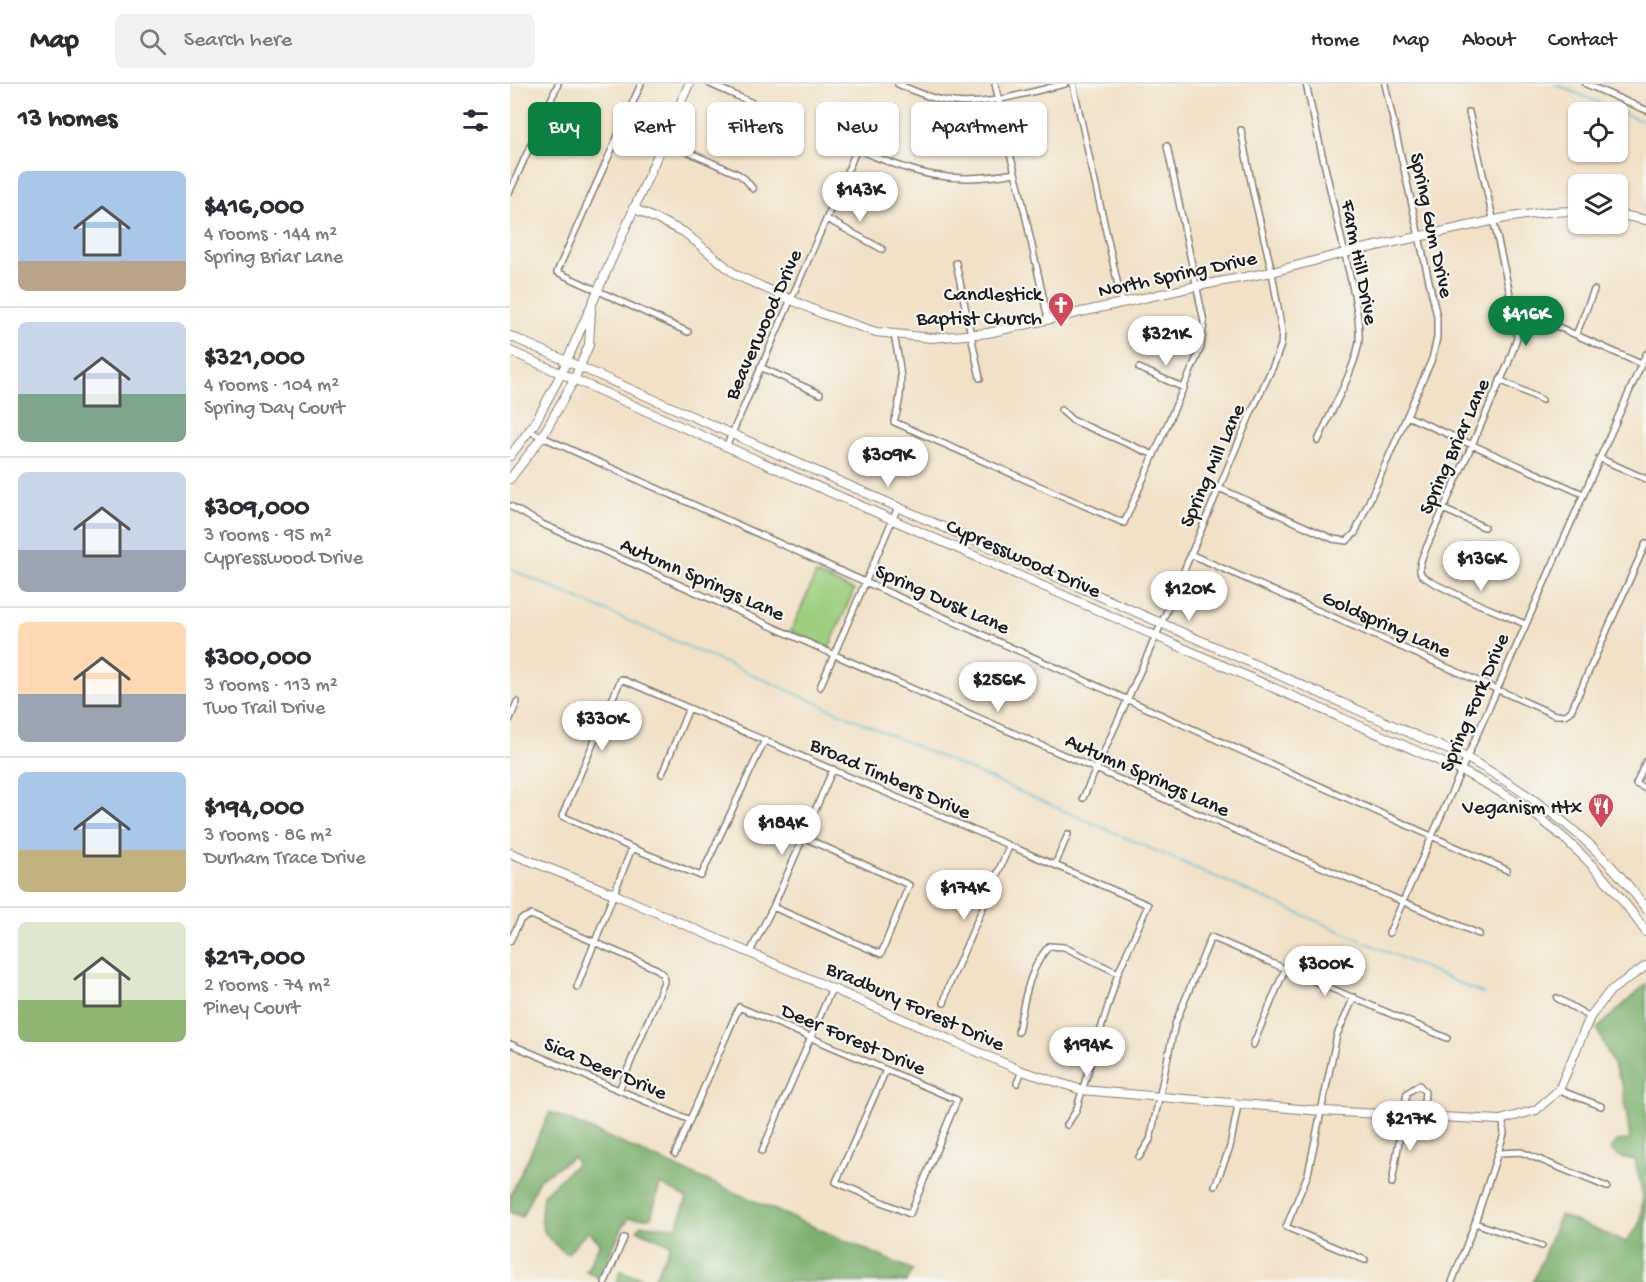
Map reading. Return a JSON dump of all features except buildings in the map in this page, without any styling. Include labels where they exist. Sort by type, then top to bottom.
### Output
[{"type":"street","points":[[510,191],[558,84]]},
{"type":"street","points":[[641,84],[557,272],[688,332]]},
{"type":"street","points":[[681,102],[689,84]]},
{"type":"street","points":[[710,84],[750,102]]},
{"type":"street","points":[[898,84],[946,102],[971,103],[1065,84]]},
{"type":"street","points":[[995,84],[1047,319]]},
{"type":"street","points":[[1073,84],[1122,303]]},
{"type":"street","name":"Farm Hill Drive","points":[[1306,84],[1358,316],[1358,344],[1352,364],[1318,441]]},
{"type":"street","name":"Spring Gum Drive","points":[[1219,488],[1334,539],[1347,541],[1355,533],[1432,359],[1437,338],[1437,317],[1385,84]]},
{"type":"street","points":[[1586,84],[1646,110]]},
{"type":"street","name":"Spring Briar Lane","points":[[1469,112],[1515,315],[1517,338],[1443,509],[1420,566],[1420,573],[1427,579],[1525,624]]},
{"type":"street","name":"Spring Mill Lane","points":[[1083,798],[1162,623],[1281,345],[1282,332],[1272,272],[1252,192],[1241,130]]},
{"type":"street","points":[[894,335],[902,381],[894,422],[1124,523],[1184,388],[1203,335],[1197,286],[1167,146]]},
{"type":"street","name":"Beaverwood Drive","points":[[726,447],[857,149],[907,170],[939,177],[976,179],[1015,173]]},
{"type":"street","points":[[695,155],[738,174],[753,189]]},
{"type":"street","points":[[510,456],[529,431],[561,374],[656,156]]},
{"type":"street","name":"North Spring Drive","points":[[633,208],[684,232],[736,275],[790,300],[846,324],[894,335],[931,338],[971,336],[1197,286],[1272,272],[1344,253],[1493,220],[1546,212],[1568,211]]},
{"type":"street","points":[[1628,216],[1646,220]]},
{"type":"street","points":[[826,219],[882,249]]},
{"type":"street","points":[[956,263],[981,378]]},
{"type":"street","points":[[1576,335],[1594,290]]},
{"type":"street","points":[[510,479],[543,437],[574,380],[589,345],[591,306]]},
{"type":"street","points":[[1515,315],[1536,317],[1641,364]]},
{"type":"street","name":"Cypresswood Drive","points":[[510,336],[1467,758],[1530,796],[1585,840],[1621,876],[1646,909]]},
{"type":"street","name":"Cypresswood Drive","points":[[510,351],[1462,771],[1508,796],[1576,850],[1616,892],[1646,932]]},
{"type":"street","name":"Spring Fork Drive","points":[[1389,933],[1646,354]]},
{"type":"street","points":[[760,367],[820,394]]},
{"type":"street","points":[[1139,368],[1184,388]]},
{"type":"street","points":[[1500,380],[1542,400]]},
{"type":"street","points":[[1061,410],[1072,420],[1154,455]]},
{"type":"street","points":[[1407,416],[1583,494]]},
{"type":"street","name":"Spring Dusk Lane","points":[[529,431],[1507,870]]},
{"type":"street","points":[[1599,458],[1646,479]]},
{"type":"street","name":"Autumn Springs Lane","points":[[510,506],[542,524],[835,654],[1479,934]]},
{"type":"street","points":[[820,687],[898,507]]},
{"type":"street","points":[[1443,509],[1484,527]]},
{"type":"street","name":"Goldspring Lane","points":[[1190,554],[1556,715],[1565,715],[1571,711],[1646,543]]},
{"type":"street","points":[[1025,577],[1030,564]]},
{"type":"street","name":"Broad Timbers Drive","points":[[632,848],[562,816],[621,679],[1148,905],[1118,973]]},
{"type":"street","points":[[1313,704],[1319,692]]},
{"type":"street","points":[[510,719],[517,702]]},
{"type":"street","points":[[662,774],[689,708]]},
{"type":"street","points":[[577,987],[632,848],[701,876],[765,740]]},
{"type":"street","points":[[1646,761],[1636,784],[1646,789]]},
{"type":"street","points":[[750,952],[773,908],[833,769]]},
{"type":"street","points":[[1055,865],[1068,834]]},
{"type":"street","points":[[773,908],[881,954],[909,885],[803,837]]},
{"type":"street","points":[[1576,850],[1585,840]]},
{"type":"street","points":[[944,1003],[948,987],[1009,847]]},
{"type":"street","name":"Bradbury Forest Drive","points":[[510,853],[614,894],[1022,1071],[1082,1090],[1322,1111],[1500,1120],[1536,1110],[1559,1089],[1590,1017],[1610,991],[1646,966]]},
{"type":"street","points":[[510,941],[518,922],[524,916],[531,915],[657,969],[663,974],[664,982],[619,1090]]},
{"type":"street","points":[[1139,1157],[1150,1140],[1175,1024],[1212,937],[1447,1038]]},
{"type":"street","points":[[1018,1032],[1028,986],[1040,957],[1049,946],[1064,947],[1118,973],[1076,1111],[1066,1125]]},
{"type":"street","points":[[1253,1045],[1285,969],[1288,968]]},
{"type":"street","points":[[762,1151],[832,988]]},
{"type":"street","points":[[1354,997],[1336,1035],[1308,1174],[1286,1227],[1365,1260]]},
{"type":"street","points":[[1557,998],[1590,1017]]},
{"type":"street","name":"Deer Forest Drive","points":[[690,1120],[739,1007],[957,1100],[910,1214],[836,1182],[886,1070]]},
{"type":"street","name":"Sica Deer Drive","points":[[510,1044],[690,1120]]},
{"type":"street","points":[[1017,1083],[1022,1071]]},
{"type":"street","points":[[1392,1183],[1407,1093],[1419,1085],[1425,1092],[1423,1113],[1420,1117]]},
{"type":"street","points":[[1559,1089],[1601,1106]]},
{"type":"street","points":[[1215,1186],[1230,1147],[1238,1105],[1236,1103]]},
{"type":"street","points":[[675,1154],[690,1120]]},
{"type":"street","points":[[1452,1282],[1499,1153],[1504,1134],[1503,1122],[1500,1120]]},
{"type":"street","points":[[1499,1153],[1521,1152],[1607,1187]]},
{"type":"street","points":[[1475,1223],[1542,1246]]},
{"type":"street","points":[[605,1282],[624,1238]]},
{"type":"green space","points":[[816,574],[854,590],[829,648],[791,631]]},
{"type":"green space","points":[[1646,984],[1646,1282],[1533,1282],[1560,1215],[1626,1242],[1640,1224],[1643,1196],[1635,1160],[1620,1157],[1610,1149],[1616,1141],[1630,1140],[1623,1086],[1597,1029]]},
{"type":"green space","points":[[550,1112],[913,1270],[906,1282],[617,1282],[620,1271],[653,1281],[671,1244],[637,1230],[641,1225],[677,1227],[687,1198],[660,1184],[651,1218],[629,1218],[599,1278],[586,1271],[600,1243],[588,1231],[567,1254],[551,1241],[541,1223],[543,1195],[577,1163],[573,1157],[539,1179],[522,1217],[510,1212],[510,1196]]},
{"type":"waterway","points":[[1555,84],[1646,123]]},
{"type":"waterway","points":[[510,569],[1484,994]]},
{"type":"place","name":"Candlestick Baptist Church","points":[[1061,328]]},
{"type":"place","name":"Veganism Htx","points":[[1601,829]]}]
